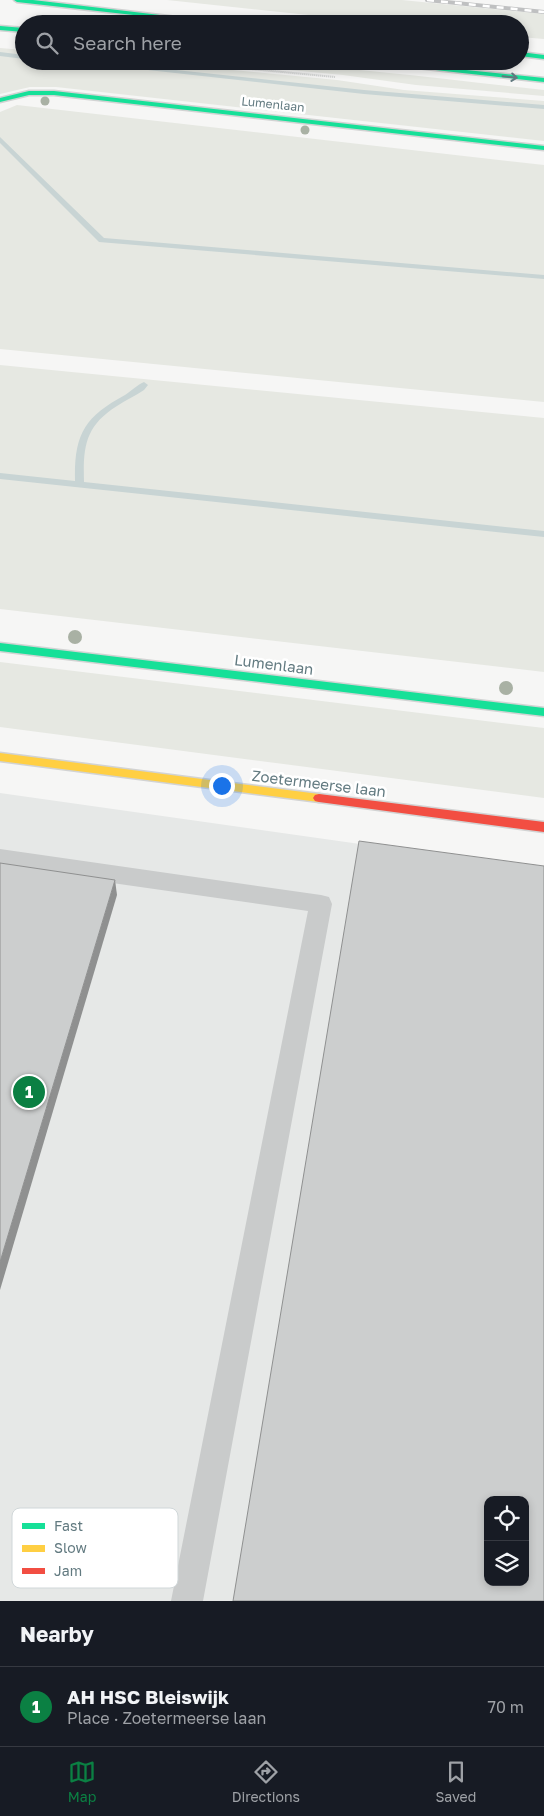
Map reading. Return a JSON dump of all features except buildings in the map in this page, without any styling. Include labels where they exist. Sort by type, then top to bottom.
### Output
[{"type":"main road","points":[[17,0],[152,15]]},
{"type":"main road","points":[[0,28],[15,29]]},
{"type":"main road","points":[[529,55],[544,57]]},
{"type":"main road","points":[[446,70],[544,80]]},
{"type":"main road","name":"Lumenlaan","points":[[0,100],[29,93],[54,93],[544,148]]},
{"type":"main road","name":"Lumenlaan","points":[[0,647],[544,712]]},
{"type":"main road","name":"Zoetermeerse laan","points":[[0,756],[544,827]]},
{"type":"lane","points":[[0,858],[321,904],[187,1601]]},
{"type":"shaded area","points":[[167,0],[402,0],[544,14],[544,39],[529,38],[529,15],[309,15]]},
{"type":"shaded area","points":[[0,48],[15,49],[15,70],[234,70],[337,80],[404,90],[544,101],[544,141],[56,87],[30,87],[0,94]]},
{"type":"shaded area","points":[[290,70],[370,71],[544,90],[544,96],[416,85]]},
{"type":"shaded area","points":[[17,105],[544,165],[544,402],[0,349],[0,112]]},
{"type":"shaded area","points":[[0,365],[544,418],[544,672],[0,609]]},
{"type":"shaded area","points":[[0,662],[544,728],[544,798],[0,727]]},
{"type":"shaded area","points":[[0,793],[544,870],[544,1601],[0,1601]]},
{"type":"waterway","points":[[0,54],[15,56]]},
{"type":"waterway","points":[[155,70],[364,92],[544,107]]},
{"type":"waterway","points":[[0,139],[102,240],[544,277]]},
{"type":"waterway","points":[[80,484],[81,448],[87,428],[102,412],[144,385]]},
{"type":"waterway","points":[[0,476],[544,534]]},
{"type":"railway","points":[[427,0],[544,12]]},
{"type":"traffic: fast","points":[[17,0],[152,15]]},
{"type":"traffic: fast","points":[[0,28],[15,29]]},
{"type":"traffic: fast","points":[[529,55],[544,57]]},
{"type":"traffic: fast","points":[[446,70],[544,80]]},
{"type":"traffic: fast","points":[[0,100],[29,93],[54,93],[544,148]]},
{"type":"traffic: fast","points":[[0,647],[544,712]]},
{"type":"traffic: slow","points":[[0,757],[319,798]]},
{"type":"traffic: jam","points":[[319,798],[544,827]]},
{"type":"place","name":"AH HSC Bleiswijk","points":[[29,1092]]}]
